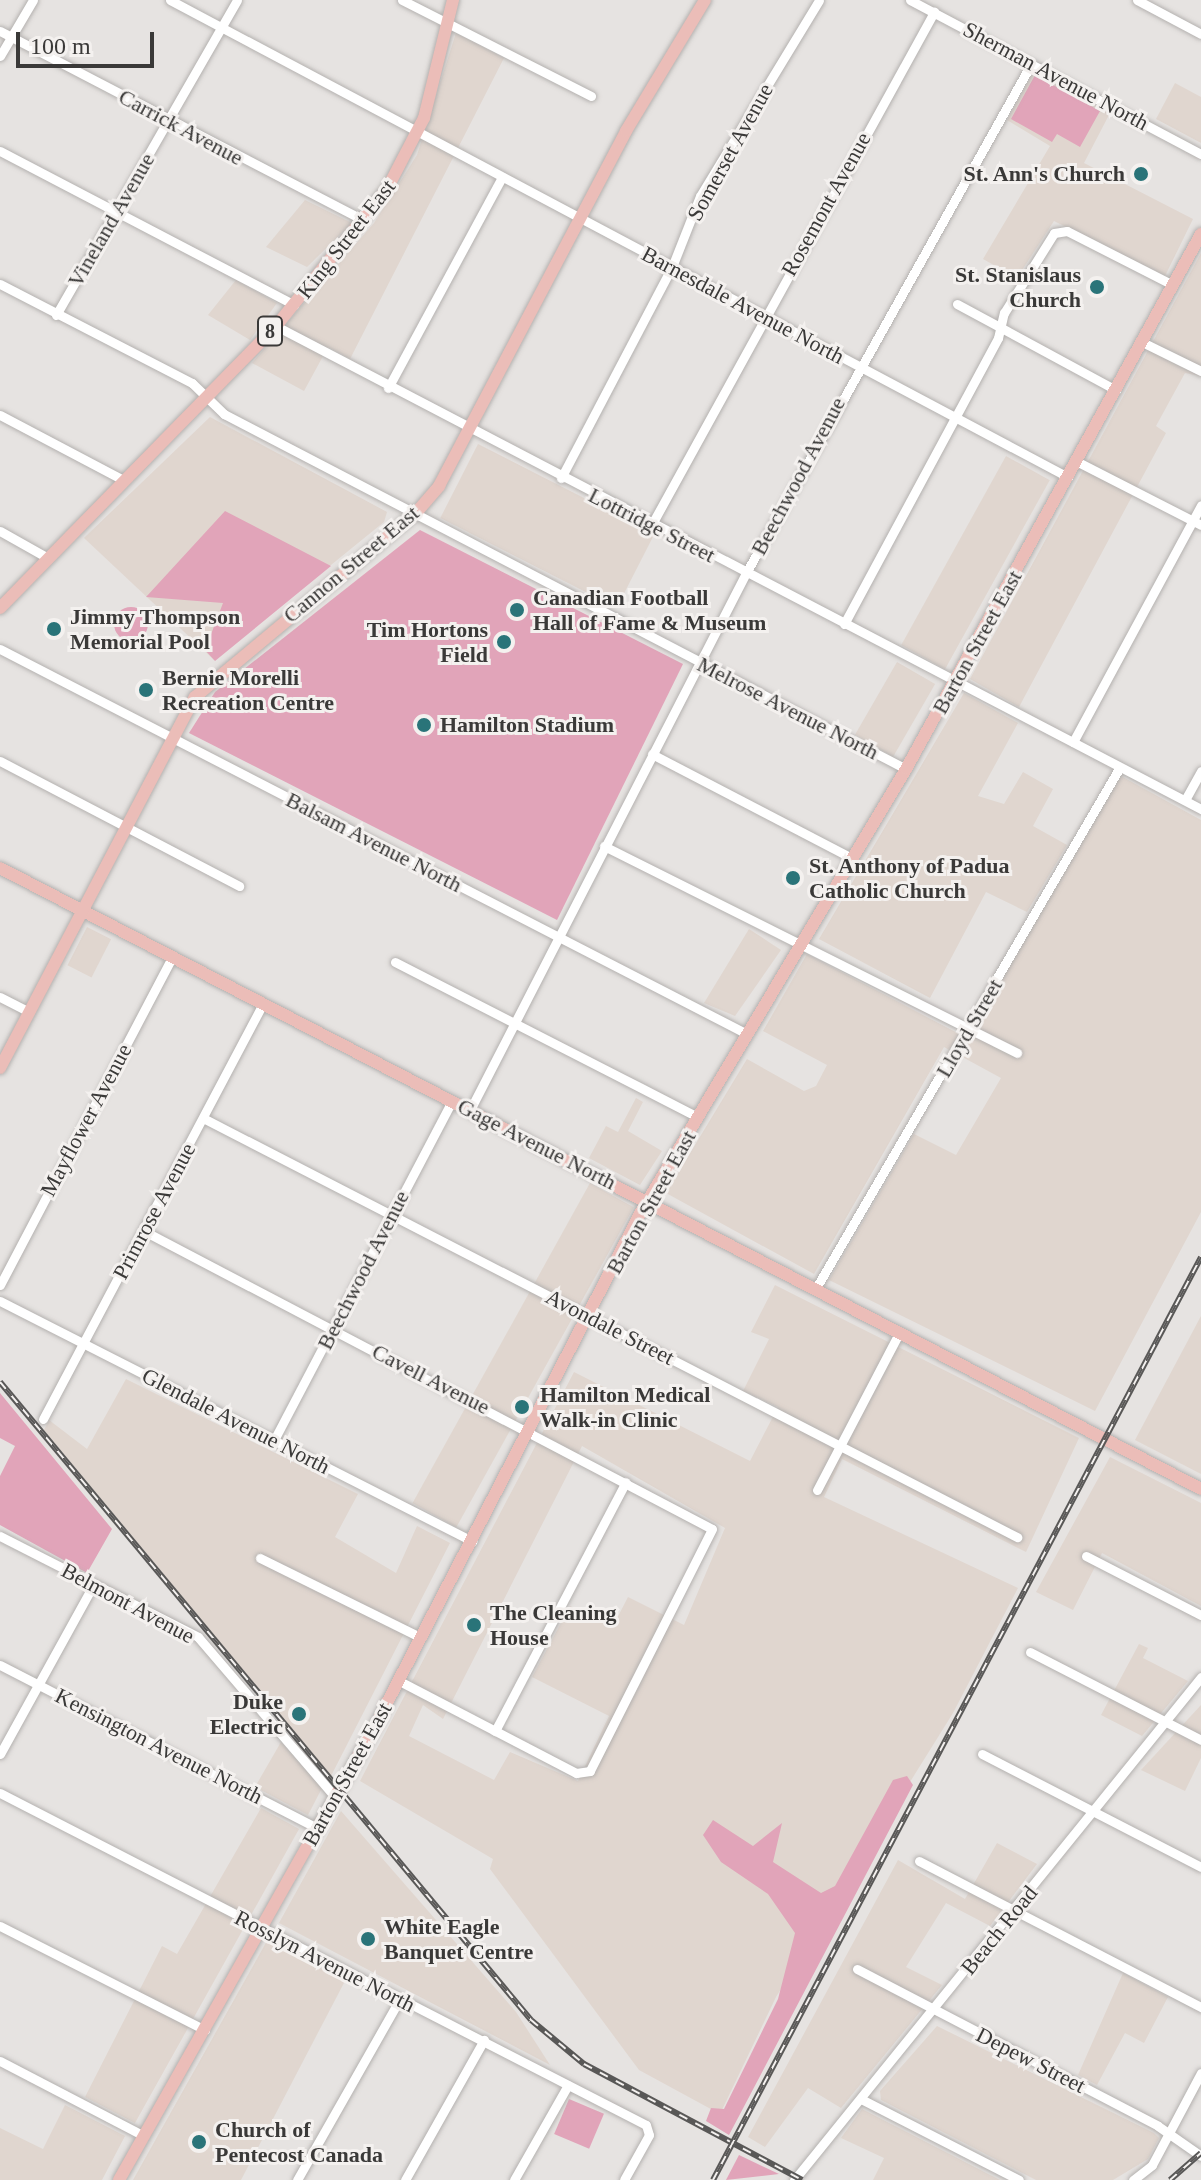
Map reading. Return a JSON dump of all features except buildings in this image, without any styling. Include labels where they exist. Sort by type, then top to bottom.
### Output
[{"type":"main road","name":"King Street East","points":[[0,608],[276,326],[363,220],[420,131],[453,0]]},
{"type":"main road","name":"Cannon Street East","points":[[0,1068],[169,736],[221,672],[415,514],[470,429],[584,220],[626,131],[705,0]]},
{"type":"main road","name":"Barton Street East","points":[[119,2180],[399,1681],[648,1201],[906,769],[1201,234]]},
{"type":"main road","name":"Gage Avenue North","points":[[0,868],[1201,1489]]},
{"type":"street","points":[[0,56],[33,0]]},
{"type":"street","name":"Barnesdale Avenue North","points":[[170,0],[1068,477]]},
{"type":"street","name":"Vineland Avenue","points":[[56,315],[237,0]]},
{"type":"street","points":[[402,0],[591,96]]},
{"type":"street","name":"Somerset Avenue","points":[[561,478],[672,267],[700,196],[819,0]]},
{"type":"street","name":"Sherman Avenue North","points":[[910,0],[1201,154]]},
{"type":"street","points":[[1137,0],[1201,34]]},
{"type":"street","name":"Rosemont Avenue","points":[[652,524],[934,12]]},
{"type":"street","name":"Carrick Avenue","points":[[0,31],[363,220]]},
{"type":"street","name":"Beechwood Avenue","points":[[470,1110],[699,663],[857,366],[1031,64]]},
{"type":"street","points":[[0,151],[294,305]]},
{"type":"street","points":[[388,388],[502,177]]},
{"type":"street","points":[[844,624],[1054,233],[1067,231],[1173,285]]},
{"type":"street","name":"Melrose Avenue North","points":[[0,284],[207,396],[224,414],[906,769]]},
{"type":"street","points":[[957,304],[1116,390]]},
{"type":"street","name":"Lottridge Street","points":[[276,326],[388,388],[1201,809]]},
{"type":"street","points":[[1142,342],[1201,371]]},
{"type":"street","points":[[0,415],[125,481]]},
{"type":"street","points":[[1076,461],[1197,523]]},
{"type":"street","points":[[1073,742],[1197,523],[1201,505]]},
{"type":"street","points":[[0,531],[48,558]]},
{"type":"street","name":"Balsam Avenue North","points":[[0,649],[747,1034]]},
{"type":"street","points":[[652,754],[852,858]]},
{"type":"street","points":[[0,761],[239,886]]},
{"type":"street","name":"Lloyd Street","points":[[816,1288],[1120,767]]},
{"type":"street","points":[[1185,800],[1201,771]]},
{"type":"street","points":[[604,846],[1017,1053]]},
{"type":"street","name":"Mayflower Avenue","points":[[0,1285],[173,956]]},
{"type":"street","points":[[395,962],[698,1117]]},
{"type":"street","points":[[0,997],[29,1012]]},
{"type":"street","name":"Primrose Avenue","points":[[43,1419],[263,1003]]},
{"type":"street","name":"Beechwood Avenue","points":[[274,1440],[452,1101]]},
{"type":"street","name":"Avondale Street","points":[[203,1118],[1017,1537]]},
{"type":"street","name":"Cavell Avenue","points":[[144,1231],[626,1482],[713,1532],[590,1771],[576,1773],[495,1731]]},
{"type":"street","name":"Glendale Avenue North","points":[[0,1301],[472,1541]]},
{"type":"street","points":[[817,1490],[899,1333]]},
{"type":"street","points":[[399,1681],[495,1731],[626,1482]]},
{"type":"street","name":"Belmont Avenue","points":[[0,1536],[198,1637],[335,1797]]},
{"type":"street","points":[[1086,1556],[1201,1615]]},
{"type":"street","points":[[260,1558],[420,1637]]},
{"type":"street","points":[[0,1754],[94,1584]]},
{"type":"street","points":[[1030,1652],[1201,1740]]},
{"type":"street","name":"Kensington Avenue North","points":[[0,1665],[317,1828]]},
{"type":"street","name":"Beach Road","points":[[794,2180],[863,2100],[1201,1677]]},
{"type":"street","points":[[982,1754],[1201,1867]]},
{"type":"street","name":"Rosslyn Avenue North","points":[[0,1793],[261,1929],[484,2040],[649,2130],[624,2180]]},
{"type":"street","points":[[919,1861],[1201,2007]]},
{"type":"street","points":[[0,1926],[205,2030]]},
{"type":"street","name":"Depew Street","points":[[857,1969],[1170,2132],[1201,2156]]},
{"type":"street","points":[[297,2180],[400,1999]]},
{"type":"street","points":[[405,2180],[484,2040]]},
{"type":"street","points":[[0,2061],[144,2136]]},
{"type":"street","points":[[1137,2178],[1170,2132],[1201,2073]]},
{"type":"street","points":[[514,2180],[568,2085]]},
{"type":"street","points":[[863,2100],[1019,2180]]},
{"type":"shaded area","points":[[456,33],[504,58],[350,359],[328,347],[304,391],[252,363],[374,223],[417,155]]},
{"type":"shaded area","points":[[1033,73],[1110,113],[1084,163],[1193,219],[1165,276],[1054,221],[1017,278],[983,259],[1050,146],[1007,120]]},
{"type":"shaded area","points":[[1035,75],[1100,111],[1080,147],[1057,134],[1052,142],[1011,119]]},
{"type":"shaded area","points":[[1175,83],[1201,97],[1201,143],[1156,119]]},
{"type":"shaded area","points":[[305,200],[352,223],[307,267],[266,247]]},
{"type":"shaded area","points":[[1201,253],[1201,376],[1185,373],[1156,426],[1166,433],[1019,707],[970,679]]},
{"type":"shaded area","points":[[236,280],[277,303],[250,340],[208,315]]},
{"type":"shaded area","points":[[210,417],[387,512],[384,522],[214,660],[84,538]]},
{"type":"shaded area","points":[[478,444],[654,534],[617,608],[440,518]]},
{"type":"shaded area","points":[[1006,456],[1050,480],[945,669],[901,645]]},
{"type":"shaded area","points":[[225,511],[331,566],[215,661],[205,650],[223,603],[146,597]]},
{"type":"shaded area","name":"Hamilton Stadium","points":[[420,530],[683,664],[557,920],[189,733],[215,692]]},
{"type":"shaded area","points":[[131,607],[143,612],[148,624],[143,636],[131,641],[119,636],[114,624],[119,612]]},
{"type":"shaded area","points":[[897,662],[935,684],[893,757],[855,735]]},
{"type":"shaded area","points":[[964,693],[1018,723],[978,796],[1004,804],[1023,772],[1053,789],[1033,826],[1067,845],[1027,912],[986,892],[930,998],[819,939]]},
{"type":"shaded area","points":[[1121,776],[1201,820],[1201,1212],[1095,1411],[829,1280],[914,1134],[956,1155],[1001,1078],[944,1047],[814,1274],[666,1193],[747,1059],[804,1091],[816,1086],[827,1065],[763,1031],[807,954],[967,1038]]},
{"type":"shaded area","points":[[87,927],[111,939],[92,978],[67,965]]},
{"type":"shaded area","points":[[749,929],[781,950],[735,1016],[704,1003]]},
{"type":"shaded area","points":[[636,1098],[643,1102],[628,1131],[662,1151],[640,1185],[589,1158],[606,1126],[618,1132]]},
{"type":"shaded area","points":[[590,1183],[634,1207],[456,1527],[413,1503]]},
{"type":"shaded area","points":[[775,1285],[1079,1438],[1026,1552],[842,1459],[824,1497],[1018,1588],[953,1713],[776,1997],[720,2114],[639,2070],[490,1869],[493,1859],[360,1781],[574,1372],[750,1461],[778,1407],[743,1391],[769,1339],[751,1332]],"holes":[[[582,1446],[725,1528],[684,1625],[628,1597],[613,1626],[570,1606],[532,1677],[609,1716],[578,1781],[510,1752],[494,1780],[409,1736],[423,1705],[443,1719]]]},
{"type":"shaded area","points":[[1201,1316],[1201,1474],[1135,1440]]},
{"type":"shaded area","points":[[126,1379],[358,1494],[335,1537],[396,1573],[417,1526],[450,1543],[331,1776],[44,1430],[49,1420],[87,1449]]},
{"type":"shaded area","points":[[0,1393],[112,1529],[87,1573],[0,1525],[0,1476],[15,1446],[0,1438]]},
{"type":"shaded area","points":[[1110,1457],[1201,1503],[1201,1606],[1102,1553],[1073,1610],[1036,1592]]},
{"type":"shaded area","points":[[1139,1644],[1148,1648],[1143,1658],[1188,1681],[1142,1736],[1101,1715]]},
{"type":"shaded area","points":[[1201,1705],[1201,1758],[1185,1791],[1141,1770]]},
{"type":"shaded area","points":[[281,1742],[322,1788],[308,1815],[255,1787]]},
{"type":"shaded area","points":[[907,1776],[913,1785],[729,2135],[706,2121],[711,2108],[724,2109],[778,1999],[795,1933],[768,1894],[721,1862],[703,1835],[713,1820],[753,1846],[782,1823],[773,1862],[821,1893],[835,1886],[893,1780]]},
{"type":"shaded area","points":[[261,1808],[299,1829],[135,2123],[85,2097],[162,1946],[177,1954]]},
{"type":"shaded area","points":[[341,1811],[516,2012],[550,2065],[279,1923]]},
{"type":"shaded area","points":[[997,1843],[1037,1864],[990,1926],[946,1903],[906,1967],[942,1985],[841,2108],[808,2088],[765,2147],[748,2137],[898,1860],[965,1899]]},
{"type":"shaded area","points":[[268,1939],[345,1981],[241,2180],[133,2180]]},
{"type":"shaded area","points":[[1123,1973],[1168,1997],[1144,2043],[1125,2033],[1097,2085],[1078,2075]]},
{"type":"shaded area","points":[[937,2026],[1154,2133],[1159,2138],[1148,2159],[1113,2180],[1036,2180],[881,2100],[880,2091]]},
{"type":"shaded area","points":[[569,2099],[604,2114],[589,2149],[554,2134]]},
{"type":"shaded area","points":[[65,2105],[125,2136],[102,2180],[0,2180],[0,2128],[43,2149]]},
{"type":"shaded area","points":[[862,2109],[1000,2180],[873,2180],[884,2158],[841,2138]]},
{"type":"shaded area","points":[[739,2155],[779,2174],[726,2180]]},
{"type":"railway","points":[[713,2180],[1201,1257]]},
{"type":"railway","points":[[0,1382],[531,2020],[584,2064],[802,2180]]},
{"type":"railway","points":[[1170,2180],[1201,2153]]},
{"type":"place","name":"St. Ann's Church","points":[[1141,174]]},
{"type":"place","name":"St. Stanislaus Church","points":[[1097,287]]},
{"type":"place","name":"Canadian Football Hall of Fame & Museum","points":[[517,610]]},
{"type":"place","name":"Jimmy Thompson Memorial Pool","points":[[54,629]]},
{"type":"place","name":"Tim Hortons Field","points":[[504,642]]},
{"type":"place","name":"Bernie Morelli Recreation Centre","points":[[146,690]]},
{"type":"place","name":"Hamilton Stadium","points":[[424,725]]},
{"type":"place","name":"St. Anthony of Padua Catholic Church","points":[[793,878]]},
{"type":"place","name":"Hamilton Medical Walk-in Clinic","points":[[522,1407]]},
{"type":"place","name":"The Cleaning House","points":[[474,1625]]},
{"type":"place","name":"Duke Electric","points":[[299,1714]]},
{"type":"place","name":"White Eagle Banquet Centre","points":[[368,1939]]},
{"type":"place","name":"Church of Pentecost Canada","points":[[199,2142]]}]
